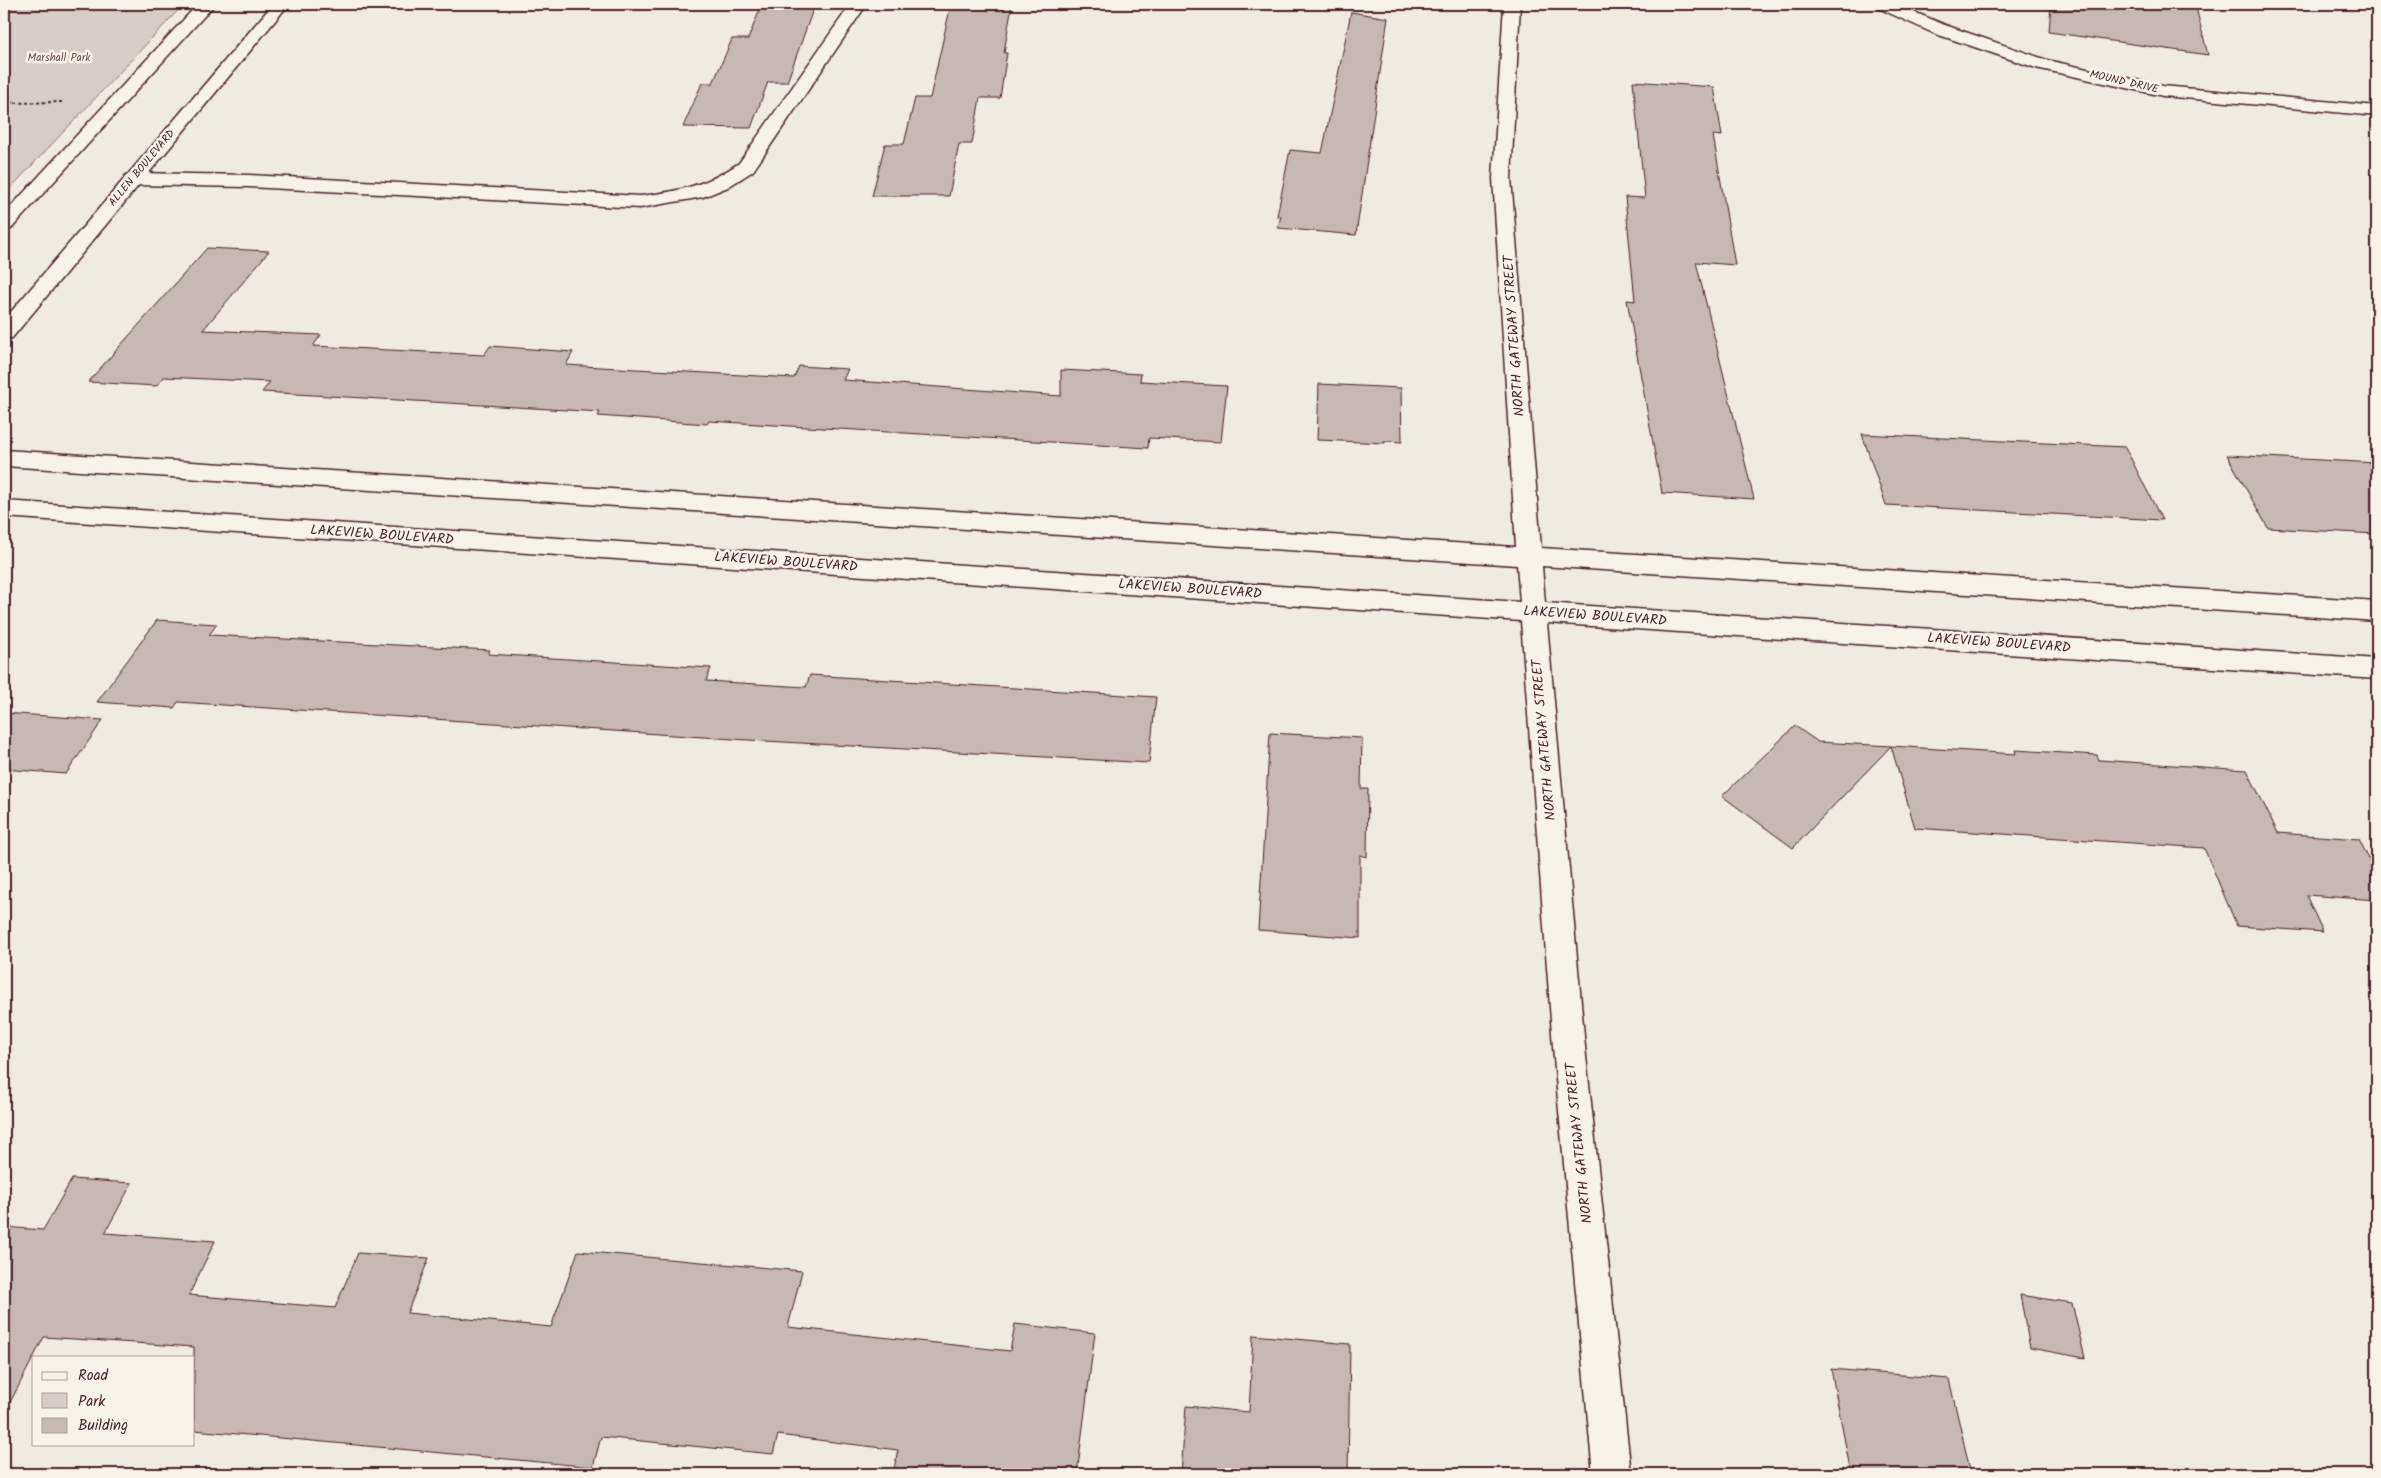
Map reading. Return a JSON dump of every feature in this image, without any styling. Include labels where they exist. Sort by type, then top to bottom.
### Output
[{"type":"street","points":[[4,225],[207,4]]},
{"type":"street","name":"ALLEN BOULEVARD","points":[[4,333],[282,4]]},
{"type":"street","points":[[133,179],[249,181],[640,202],[686,197],[729,180],[746,167],[859,4]]},
{"type":"street","name":"NORTH GATEWAY STREET","points":[[1512,4],[1502,178],[1532,612],[1569,1047],[1612,1474]]},
{"type":"street","name":"MOUND DRIVE","points":[[1882,4],[1939,28],[2042,64],[2163,91],[2377,111]]},
{"type":"street","points":[[4,458],[2377,611]]},
{"type":"street","name":"LAKEVIEW BOULEVARD","points":[[4,509],[2377,669]]},
{"type":"path","points":[[4,103],[66,102]]},
{"type":"green space","name":"Marshall Park","points":[[4,4],[184,4],[4,195]]},
{"type":"building","points":[[762,4],[815,4],[787,82],[768,82],[751,128],[683,127],[702,83],[713,83],[732,39],[748,39]]},
{"type":"building","points":[[951,4],[1012,4],[1004,53],[1007,53],[1000,98],[980,98],[972,144],[959,144],[949,196],[872,196],[885,144],[904,144],[915,98],[930,98]]},
{"type":"building","points":[[2051,4],[2195,4],[2208,55],[2049,32]]},
{"type":"building","points":[[1351,12],[1388,18],[1356,235],[1278,228],[1281,216],[1277,216],[1290,150],[1322,153]]},
{"type":"building","points":[[1633,81],[1714,87],[1722,136],[1713,135],[1735,265],[1696,262],[1754,499],[1662,493],[1627,300],[1635,301],[1625,197],[1645,198]]},
{"type":"building","points":[[207,248],[269,251],[203,330],[321,335],[313,346],[484,355],[490,346],[573,352],[566,365],[794,378],[799,366],[848,369],[843,380],[1061,396],[1061,370],[1141,374],[1140,381],[1227,386],[1221,442],[1149,438],[1148,448],[709,421],[707,424],[598,416],[600,412],[262,392],[270,382],[164,377],[156,386],[88,382]]},
{"type":"building","points":[[1319,384],[1401,388],[1402,442],[1317,440]]},
{"type":"building","points":[[1862,434],[2125,447],[2162,520],[1886,505]]},
{"type":"building","points":[[2227,455],[2377,463],[2377,534],[2268,528]]},
{"type":"building","points":[[157,620],[217,624],[209,635],[490,650],[488,654],[711,668],[706,681],[806,687],[810,675],[1156,697],[1149,763],[748,740],[178,702],[174,708],[97,702]]},
{"type":"building","points":[[4,713],[103,720],[66,774],[4,769]]},
{"type":"building","points":[[1795,726],[1818,742],[1891,746],[1793,848],[1722,796]]},
{"type":"building","points":[[1270,733],[1362,738],[1361,789],[1368,789],[1367,857],[1360,855],[1360,938],[1258,930]]},
{"type":"building","points":[[1891,746],[2016,754],[2015,750],[2097,755],[2099,760],[2247,770],[2278,833],[2359,839],[2377,875],[2377,900],[2306,895],[2323,932],[2237,926],[2204,848],[1915,828]]},
{"type":"building","points":[[72,1179],[132,1183],[105,1233],[215,1241],[189,1295],[335,1308],[358,1253],[429,1258],[407,1313],[551,1327],[578,1251],[802,1271],[788,1327],[1010,1351],[1015,1324],[1095,1333],[1077,1474],[893,1474],[898,1450],[778,1435],[773,1454],[601,1437],[593,1467],[195,1430],[194,1347],[44,1337],[34,1356],[32,1356],[32,1360],[4,1414],[4,1227],[43,1230]]},
{"type":"building","points":[[2020,1295],[2072,1303],[2085,1358],[2030,1348]]},
{"type":"building","points":[[1253,1335],[1350,1344],[1348,1474],[1181,1474],[1186,1406],[1249,1412]]},
{"type":"building","points":[[1831,1369],[1949,1379],[1971,1474],[1851,1474]]}]
